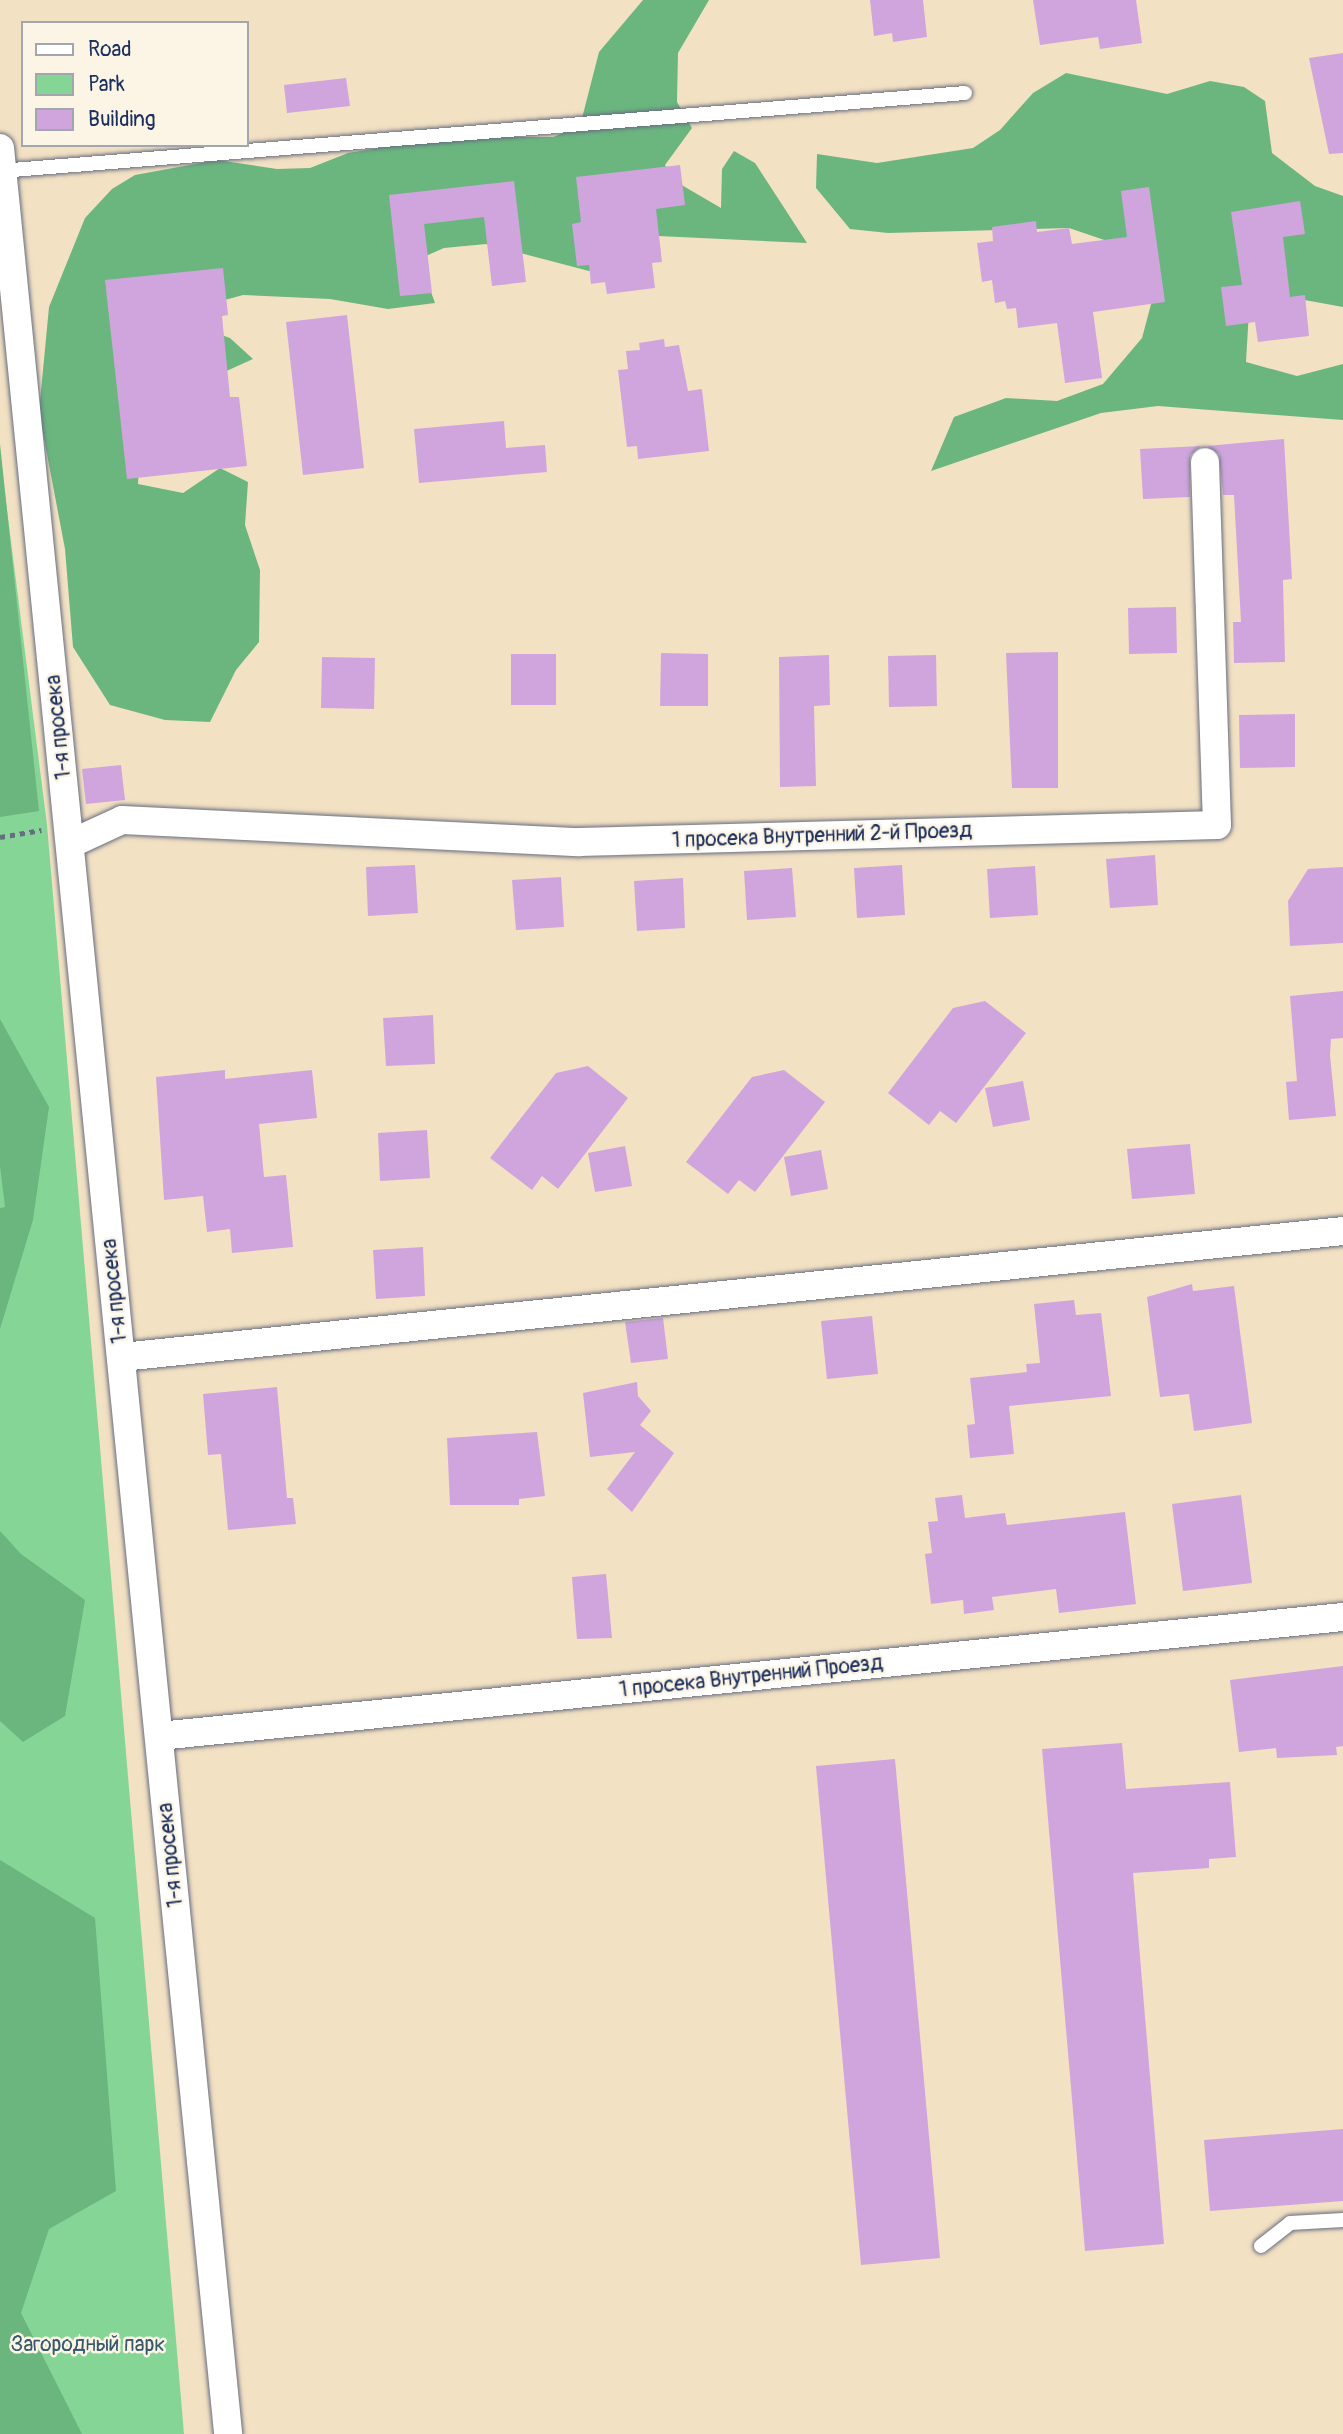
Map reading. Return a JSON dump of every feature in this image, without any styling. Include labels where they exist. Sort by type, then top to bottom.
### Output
[{"type":"street","name":"1-я просека","points":[[1,164],[228,2434]]},
{"type":"street","name":"1 просека Внутренний 2-й Проезд","points":[[69,834],[122,820],[578,842],[1217,825],[1205,462]]},
{"type":"street","points":[[122,1357],[1343,1231]]},
{"type":"street","name":"1 просека Внутренний Проезд","points":[[159,1736],[1343,1617]]},
{"type":"lane","points":[[248,146],[965,93]]},
{"type":"lane","points":[[1,164],[232,147]]},
{"type":"lane","points":[[1261,2246],[1290,2223],[1343,2220]]},
{"type":"path","points":[[0,837],[69,834]]},
{"type":"green space","points":[[643,0],[709,0],[678,53],[677,102],[692,128],[665,165],[673,180],[721,208],[722,169],[734,151],[755,163],[807,243],[637,235],[589,271],[486,244],[444,248],[419,259],[435,303],[388,309],[330,299],[243,295],[167,316],[230,338],[253,359],[189,388],[141,421],[138,484],[183,493],[220,468],[248,482],[245,525],[260,570],[259,642],[236,670],[210,722],[165,720],[110,705],[73,647],[65,549],[39,412],[49,307],[85,218],[112,189],[135,175],[217,160],[277,169],[310,168],[348,153],[446,137],[553,137],[580,126],[599,52]]},
{"type":"green space","points":[[1066,73],[1167,94],[1210,81],[1244,87],[1265,101],[1272,153],[1315,186],[1343,196],[1343,307],[1299,299],[1249,311],[1246,362],[1297,376],[1343,364],[1343,420],[1158,406],[1101,413],[931,471],[954,417],[1006,398],[1057,401],[1103,384],[1142,338],[1154,293],[1116,244],[1069,228],[888,233],[850,229],[816,188],[817,154],[877,163],[973,148],[1000,130],[1033,93]]},
{"type":"green space","points":[[0,444],[39,811],[0,817]]},
{"type":"green space","name":"Загородный парк","points":[[0,455],[47,825],[184,2434],[0,2434]]},
{"type":"green space","points":[[0,1019],[49,1107],[33,1220],[0,1329],[0,1208],[5,1207],[0,1166]]},
{"type":"green space","points":[[0,1531],[21,1554],[85,1600],[65,1716],[23,1742],[0,1721]]},
{"type":"green space","points":[[0,1860],[95,1918],[116,2191],[49,2229],[21,2313],[82,2434],[0,2434]]},
{"type":"building","points":[[870,0],[923,0],[927,37],[893,42],[892,33],[874,36]]},
{"type":"building","points":[[1033,0],[1136,0],[1142,43],[1100,49],[1098,37],[1040,45]]},
{"type":"building","points":[[1343,53],[1343,153],[1329,154],[1309,58]]},
{"type":"building","points":[[346,78],[350,106],[287,113],[284,85]]},
{"type":"building","points":[[680,165],[685,205],[656,209],[662,262],[652,263],[655,288],[607,294],[605,282],[591,284],[589,265],[577,266],[572,224],[581,222],[576,177]]},
{"type":"building","points":[[514,181],[526,282],[492,286],[484,217],[424,224],[432,293],[400,296],[389,195]]},
{"type":"building","points":[[1149,187],[1165,302],[1093,312],[1102,378],[1065,383],[1057,323],[1018,328],[1016,308],[1007,309],[1005,301],[995,303],[992,280],[982,282],[977,243],[993,241],[992,227],[1036,221],[1037,232],[1069,228],[1072,244],[1127,237],[1121,191]]},
{"type":"building","points":[[1300,201],[1305,234],[1283,237],[1290,297],[1305,295],[1309,336],[1258,342],[1255,322],[1226,326],[1221,287],[1242,285],[1231,212]]},
{"type":"building","points":[[223,268],[228,315],[222,316],[230,397],[239,397],[247,466],[127,479],[105,280]]},
{"type":"building","points":[[347,315],[364,468],[303,475],[286,322]]},
{"type":"building","points":[[664,339],[665,347],[679,345],[688,391],[702,389],[709,451],[638,459],[637,446],[627,447],[618,370],[628,369],[626,351],[640,350],[639,343]]},
{"type":"building","points":[[504,421],[506,448],[545,445],[547,472],[419,483],[414,429]]},
{"type":"building","points":[[1284,439],[1292,579],[1283,580],[1285,662],[1234,663],[1233,622],[1241,622],[1234,495],[1223,495],[1219,454],[1207,446]]},
{"type":"building","points":[[1201,446],[1190,455],[1190,497],[1143,499],[1140,449]]},
{"type":"building","points":[[1176,607],[1177,653],[1129,654],[1128,608]]},
{"type":"building","points":[[1058,652],[1058,788],[1012,788],[1006,653]]},
{"type":"building","points":[[661,653],[708,654],[708,706],[660,706]]},
{"type":"building","points":[[511,654],[556,654],[556,705],[511,705]]},
{"type":"building","points":[[829,655],[830,705],[814,706],[816,786],[780,787],[779,657]]},
{"type":"building","points":[[936,655],[937,706],[889,707],[888,656]]},
{"type":"building","points":[[322,657],[375,658],[374,709],[321,708]]},
{"type":"building","points":[[1295,714],[1295,767],[1240,768],[1239,715]]},
{"type":"building","points":[[121,765],[125,800],[86,804],[82,769]]},
{"type":"building","points":[[1155,855],[1158,905],[1110,908],[1106,859]]},
{"type":"building","points":[[415,865],[418,913],[368,916],[366,867]]},
{"type":"building","points":[[902,865],[905,915],[857,918],[854,868]]},
{"type":"building","points":[[1035,866],[1038,915],[990,918],[987,869]]},
{"type":"building","points":[[1343,867],[1343,943],[1290,946],[1288,901],[1308,869]]},
{"type":"building","points":[[792,868],[796,917],[747,920],[744,871]]},
{"type":"building","points":[[561,877],[564,927],[516,930],[512,880]]},
{"type":"building","points":[[683,878],[685,928],[637,931],[634,881]]},
{"type":"building","points":[[1343,991],[1343,1038],[1331,1039],[1330,1055],[1336,1116],[1289,1120],[1286,1082],[1297,1081],[1290,996]]},
{"type":"building","points":[[985,1001],[1026,1033],[956,1123],[940,1111],[929,1125],[888,1093],[953,1008]]},
{"type":"building","points":[[433,1015],[435,1064],[386,1066],[383,1018]]},
{"type":"building","points":[[588,1066],[628,1098],[558,1189],[542,1176],[532,1190],[490,1158],[556,1073]]},
{"type":"building","points":[[225,1070],[225,1079],[312,1070],[317,1118],[259,1124],[264,1177],[286,1175],[293,1247],[232,1253],[230,1229],[207,1232],[203,1196],[164,1200],[156,1077]]},
{"type":"building","points":[[784,1070],[825,1102],[755,1192],[739,1180],[728,1194],[686,1162],[752,1077]]},
{"type":"building","points":[[1023,1081],[1030,1120],[993,1127],[985,1088]]},
{"type":"building","points":[[427,1130],[430,1178],[380,1181],[378,1133]]},
{"type":"building","points":[[1190,1144],[1195,1194],[1132,1199],[1127,1149]]},
{"type":"building","points":[[625,1146],[632,1186],[595,1192],[588,1153]]},
{"type":"building","points":[[821,1150],[828,1189],[791,1196],[784,1157]]},
{"type":"building","points":[[423,1247],[425,1296],[376,1299],[373,1250]]},
{"type":"building","points":[[1192,1284],[1193,1291],[1234,1286],[1252,1423],[1194,1431],[1189,1394],[1160,1397],[1147,1297]]},
{"type":"building","points":[[1074,1300],[1076,1315],[1101,1313],[1111,1396],[1009,1406],[1014,1454],[970,1458],[967,1425],[975,1424],[970,1378],[1027,1372],[1026,1364],[1040,1363],[1034,1304]]},
{"type":"building","points":[[872,1316],[878,1374],[827,1379],[821,1321]]},
{"type":"building","points":[[663,1318],[668,1359],[631,1363],[625,1322]]},
{"type":"building","points":[[637,1382],[638,1396],[651,1411],[640,1425],[674,1453],[632,1512],[607,1489],[635,1452],[590,1457],[583,1393]]},
{"type":"building","points":[[277,1387],[287,1498],[293,1498],[296,1524],[228,1530],[221,1454],[208,1455],[203,1394]]},
{"type":"building","points":[[537,1432],[545,1496],[519,1499],[519,1505],[450,1505],[447,1438]]},
{"type":"building","points":[[962,1495],[965,1518],[1005,1513],[1007,1525],[1125,1512],[1136,1604],[1059,1613],[1056,1589],[992,1597],[994,1610],[964,1614],[963,1600],[931,1604],[925,1554],[932,1553],[928,1522],[938,1521],[935,1498]]},
{"type":"building","points":[[1241,1495],[1252,1583],[1183,1591],[1172,1504]]},
{"type":"building","points":[[606,1574],[612,1638],[577,1639],[572,1577]]},
{"type":"building","points":[[1343,1666],[1343,1746],[1336,1747],[1337,1755],[1277,1758],[1276,1748],[1239,1752],[1230,1680]]},
{"type":"building","points":[[1122,1743],[1126,1789],[1230,1782],[1236,1857],[1209,1859],[1209,1868],[1133,1873],[1164,2244],[1085,2251],[1042,1749]]},
{"type":"building","points":[[895,1759],[940,2258],[861,2265],[816,1766]]},
{"type":"building","points":[[1343,2129],[1343,2201],[1210,2211],[1204,2140]]}]
